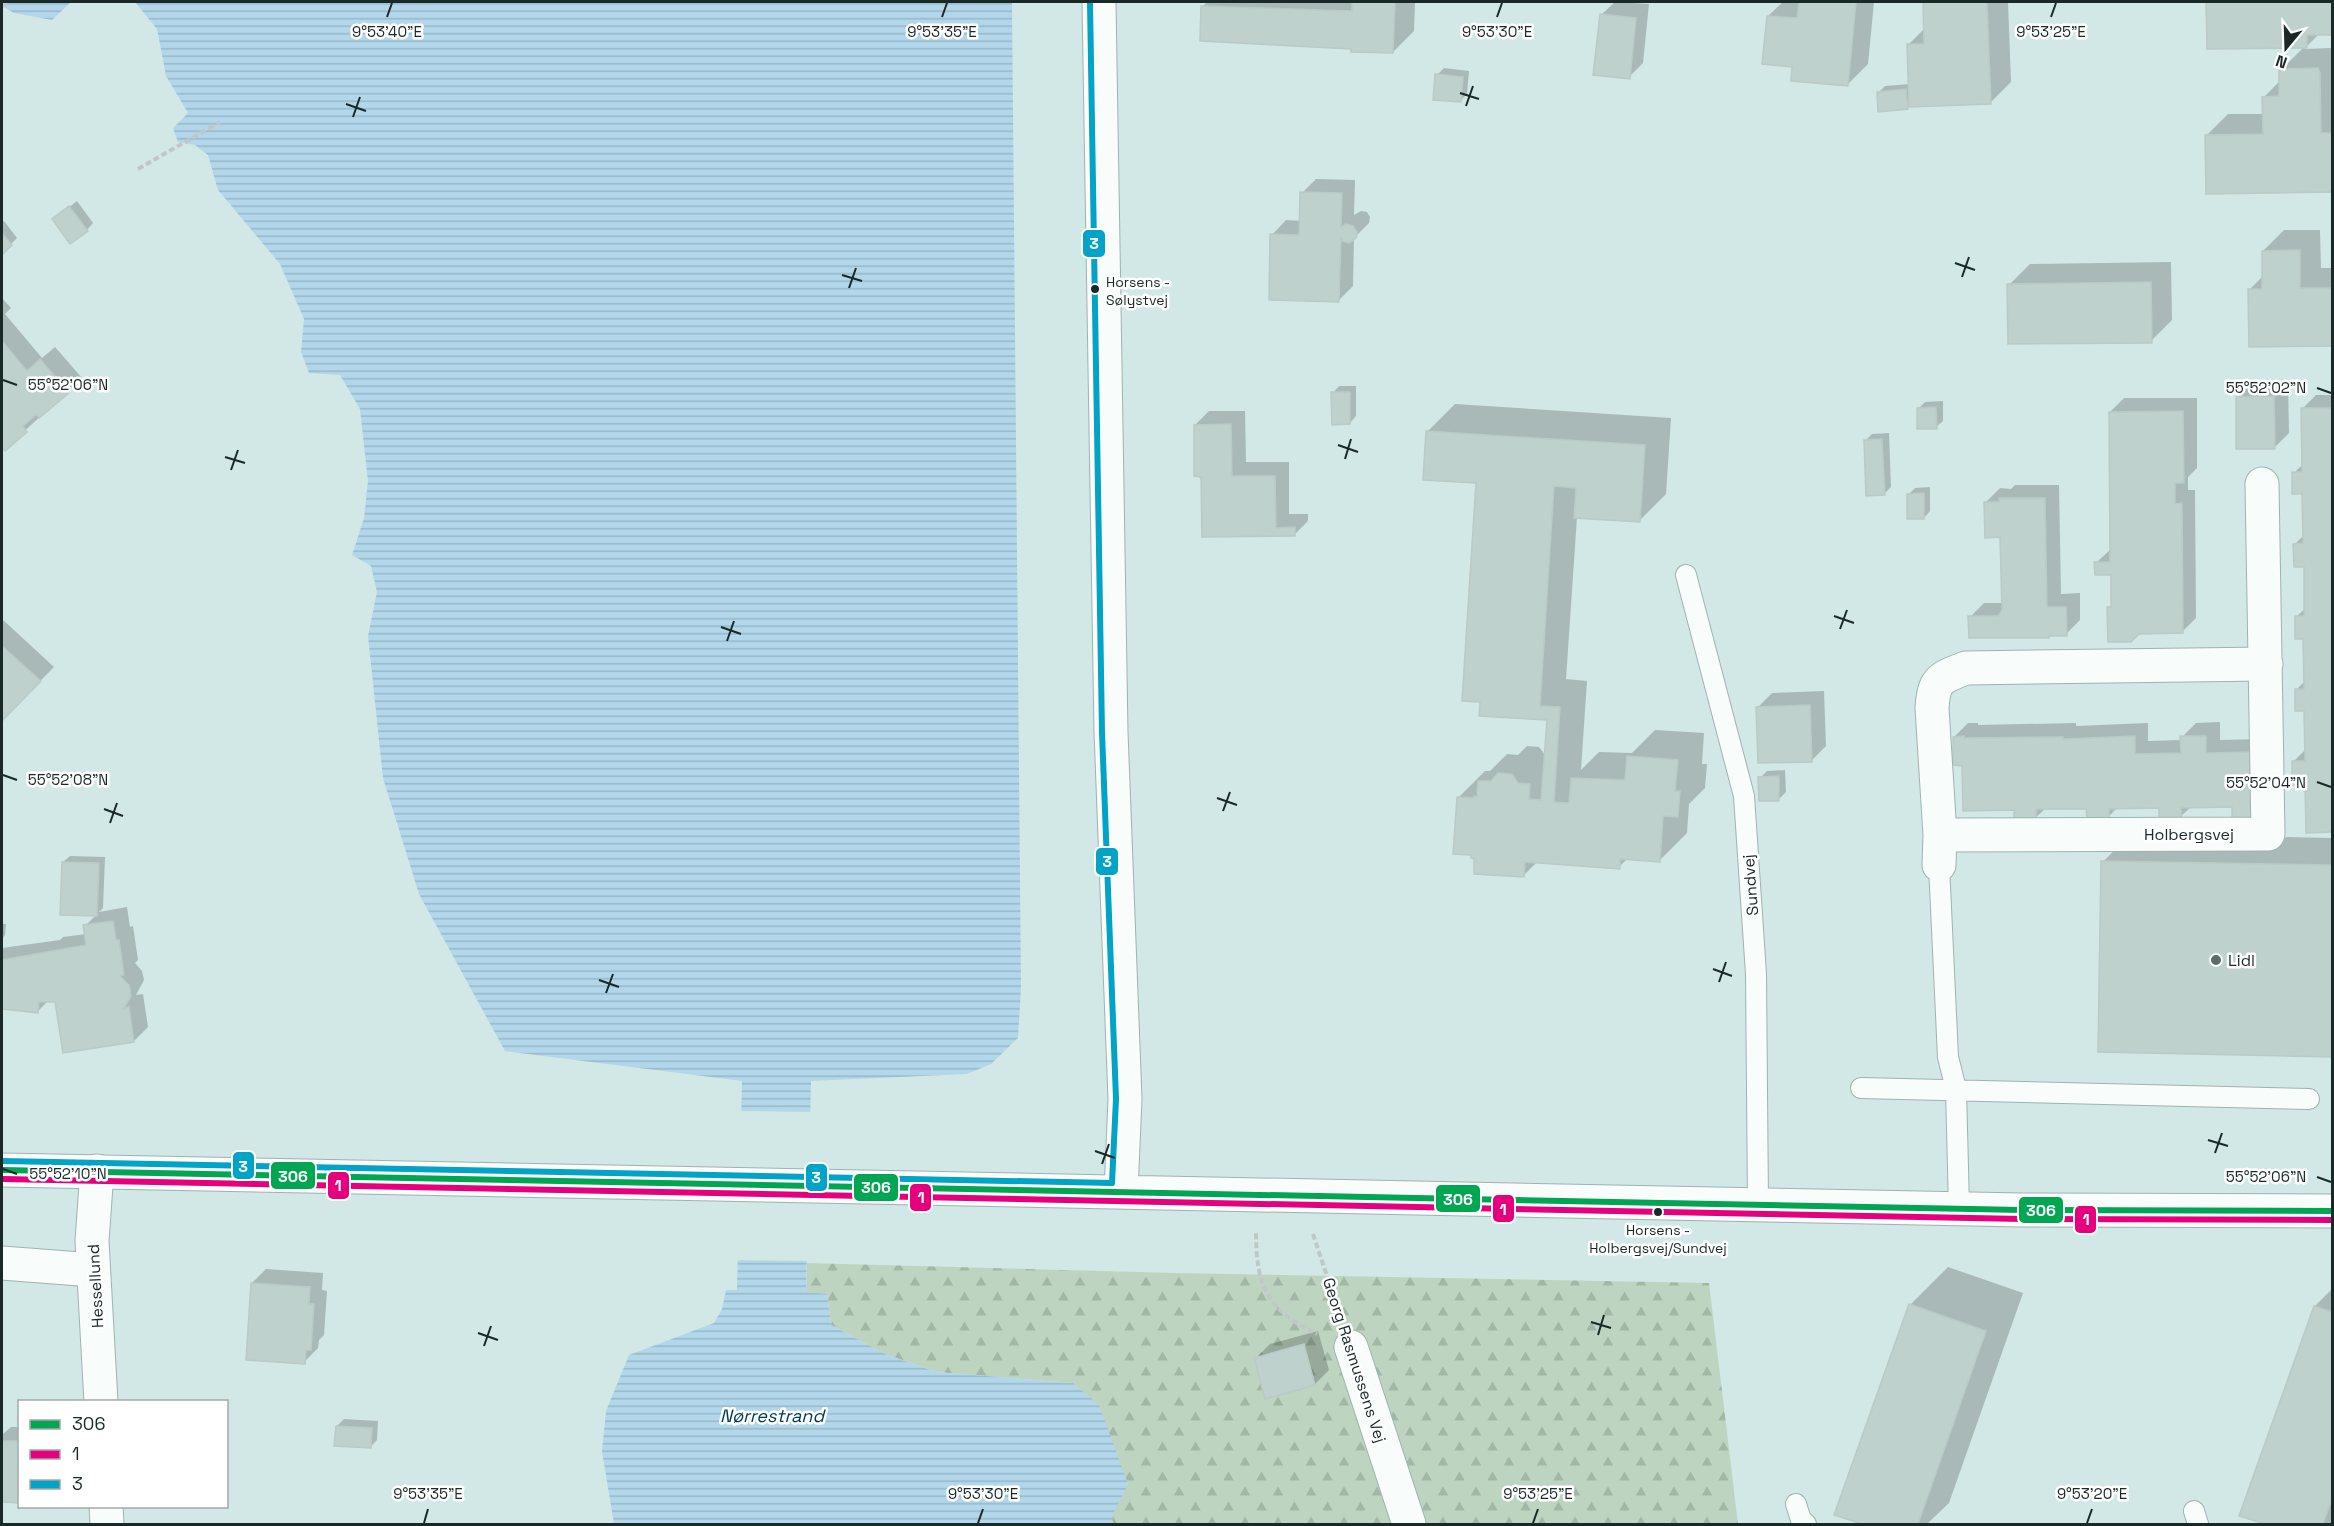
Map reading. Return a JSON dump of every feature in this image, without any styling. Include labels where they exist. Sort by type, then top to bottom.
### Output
[{"type":"street","points":[[1099,2],[1111,732],[1125,1099],[1121,1192]]},
{"type":"street","name":"Holbergsvej","points":[[1940,850],[2268,834],[2262,484]]},
{"type":"street","points":[[1940,850],[1932,708],[1933,689],[1945,676],[1966,668],[2266,664]]},
{"type":"street","points":[[2,1170],[1959,1208],[2332,1212]]},
{"type":"street","name":"Hessellund","points":[[97,1171],[92,1241],[101,1400]]},
{"type":"street","points":[[2,1263],[93,1270]]},
{"type":"street","name":"Georg Rasmussens Vej","points":[[1351,1347],[1409,1524]]},
{"type":"street","points":[[106,1508],[107,1524]]},
{"type":"lane","name":"Sundvej","points":[[1686,574],[1744,796],[1756,974],[1758,1204]]},
{"type":"lane","points":[[1940,850],[1948,1057],[1956,1089],[1959,1208]]},
{"type":"lane","points":[[1861,1088],[2309,1100]]},
{"type":"lane","points":[[1796,1504],[1801,1520],[1806,1524]]},
{"type":"path","points":[[2,6],[8,2]]},
{"type":"path","points":[[138,169],[220,122]]},
{"type":"path","points":[[1257,1194],[1256,1262],[1260,1282],[1269,1298],[1279,1309],[1314,1333],[1351,1347]]},
{"type":"path","name":"Georg Rasmussens Vej","points":[[1300,1196],[1351,1347]]},
{"type":"green space","points":[[807,1263],[1176,1273],[1709,1283],[1738,1524],[1113,1524],[1111,1516],[1128,1484],[1073,1383],[936,1372],[885,1354],[831,1325],[827,1294],[806,1293]]},
{"type":"water","points":[[2,2],[71,2],[52,20],[14,13],[2,6]]},
{"type":"water","name":"Nørrestrand","points":[[135,2],[1012,2],[1021,988],[1018,1038],[991,1064],[967,1074],[811,1081],[806,1292],[827,1294],[831,1325],[885,1354],[936,1372],[1073,1383],[1099,1405],[1128,1484],[1112,1516],[1113,1524],[614,1524],[602,1451],[606,1411],[629,1355],[714,1323],[722,1309],[726,1290],[737,1290],[742,1081],[505,1051],[419,894],[383,778],[368,636],[377,592],[371,566],[352,555],[364,518],[368,481],[360,409],[340,375],[309,373],[301,352],[304,319],[280,264],[218,190],[208,155],[195,145],[178,142],[173,128],[188,113],[166,76],[157,29]]},
{"type":"pier","points":[[738,1111],[813,1112],[810,1261],[735,1260]]},
{"type":"building","points":[[1352,2],[1395,2],[1393,53],[1200,41],[1201,6],[1352,11]]},
{"type":"building","points":[[1799,2],[1856,2],[1848,86],[1791,81],[1792,67],[1762,64],[1767,16],[1797,18]]},
{"type":"building","points":[[1923,2],[1987,2],[1991,104],[1909,107],[1907,44],[1924,44]]},
{"type":"building","points":[[2206,2],[2332,2],[2332,35],[2307,35],[2307,48],[2207,49]]},
{"type":"building","points":[[1600,14],[1636,18],[1630,79],[1593,75]]},
{"type":"building","points":[[2318,68],[2321,133],[2332,133],[2332,192],[2206,194],[2205,135],[2263,134],[2262,97],[2279,96],[2279,69]]},
{"type":"building","points":[[1435,74],[1463,77],[1461,102],[1433,100]]},
{"type":"building","points":[[1906,89],[1908,109],[1878,112],[1877,92]]},
{"type":"building","points":[[1300,192],[1342,193],[1341,227],[1346,224],[1353,226],[1357,232],[1356,238],[1349,243],[1342,241],[1341,238],[1339,302],[1269,300],[1270,234],[1299,235]]},
{"type":"building","points":[[69,206],[88,231],[70,244],[52,219]]},
{"type":"building","points":[[2,233],[12,245],[2,255]]},
{"type":"building","points":[[2300,250],[2300,288],[2332,288],[2332,346],[2249,347],[2248,289],[2262,289],[2262,251]]},
{"type":"building","points":[[2151,282],[2152,343],[2008,344],[2007,284]]},
{"type":"building","points":[[2,341],[27,371],[40,359],[69,393],[39,418],[37,414],[23,426],[27,432],[5,451],[2,447]]},
{"type":"building","points":[[1331,392],[1350,392],[1350,424],[1332,425]]},
{"type":"building","points":[[2274,396],[2275,449],[2236,449],[2236,397]]},
{"type":"building","points":[[1936,407],[1937,429],[1917,429],[1917,408]]},
{"type":"building","points":[[2301,408],[2332,408],[2332,832],[2306,833],[2305,784],[2292,785],[2292,761],[2305,761],[2304,711],[2295,711],[2295,689],[2304,689],[2303,639],[2295,639],[2295,616],[2304,616],[2304,567],[2294,567],[2293,544],[2303,543],[2302,494],[2292,494],[2292,472],[2302,472]]},
{"type":"building","points":[[2183,411],[2184,483],[2175,483],[2175,504],[2182,503],[2183,633],[2139,634],[2131,642],[2108,642],[2107,607],[2111,607],[2111,575],[2095,575],[2094,562],[2110,562],[2109,412]]},
{"type":"building","points":[[1231,424],[1232,476],[1275,476],[1276,528],[1295,527],[1295,536],[1202,537],[1201,477],[1194,476],[1194,425]]},
{"type":"building","points":[[1426,431],[1645,445],[1640,522],[1574,518],[1576,488],[1554,486],[1540,706],[1560,707],[1554,802],[1569,803],[1571,778],[1625,780],[1627,756],[1678,760],[1675,791],[1680,791],[1678,817],[1663,816],[1660,862],[1620,859],[1620,869],[1525,862],[1524,877],[1474,874],[1474,859],[1471,855],[1453,854],[1457,797],[1477,797],[1478,781],[1491,781],[1498,773],[1512,774],[1518,783],[1530,784],[1529,799],[1541,800],[1547,720],[1479,716],[1480,702],[1462,701],[1476,483],[1423,480]]},
{"type":"building","points":[[1882,439],[1885,495],[1866,496],[1864,440]]},
{"type":"building","points":[[1924,493],[1924,519],[1907,519],[1907,494]]},
{"type":"building","points":[[1999,498],[2045,498],[2047,607],[2066,607],[2067,636],[1969,638],[1968,616],[1998,616],[2002,610],[2000,537],[1985,538],[1984,502],[1999,502]]},
{"type":"building","points":[[2,646],[41,681],[2,721]]},
{"type":"building","points":[[1810,705],[1812,762],[1758,763],[1756,707]]},
{"type":"building","points":[[1964,736],[1964,738],[2063,737],[2063,739],[2135,736],[2135,754],[2181,753],[2180,736],[2206,736],[2206,753],[2253,752],[2254,818],[2232,818],[2232,807],[2181,808],[2182,818],[2159,818],[2159,808],[2109,809],[2109,819],[2087,819],[2086,809],[2036,809],[2036,819],[2014,819],[2014,810],[1963,811],[1962,766],[1953,765],[1953,737]]},
{"type":"building","points":[[1779,776],[1779,801],[1759,801],[1758,777]]},
{"type":"building","name":"Lidl","points":[[2101,861],[2332,865],[2332,1057],[2098,1052]]},
{"type":"building","points":[[62,862],[99,863],[97,916],[60,915]]},
{"type":"building","points":[[113,921],[116,940],[119,940],[124,975],[120,976],[129,985],[131,996],[124,1008],[129,1007],[134,1042],[63,1053],[55,1002],[39,1002],[38,1013],[2,1009],[2,960],[86,945],[83,925]]},
{"type":"building","points":[[251,1283],[310,1287],[309,1304],[314,1304],[311,1350],[306,1350],[305,1364],[246,1360]]},
{"type":"building","points":[[1909,1304],[1986,1331],[1918,1524],[1862,1524],[1834,1515]]},
{"type":"building","points":[[2314,1306],[2332,1312],[2332,1499],[2323,1524],[2265,1524],[2239,1516]]},
{"type":"building","points":[[1304,1344],[1315,1385],[1265,1399],[1254,1358]]},
{"type":"building","points":[[336,1426],[372,1428],[371,1448],[334,1446]]},
{"type":"building","points":[[2,1441],[18,1441],[18,1503],[2,1502]]},
{"type":"transit line","name":"3","points":[[2,1161],[1112,1183],[1116,1099],[1102,732],[1090,2]]},
{"type":"transit line","name":"306","points":[[2,1170],[2022,1210],[2332,1211]]},
{"type":"transit line","name":"1","points":[[2,1179],[2022,1219],[2332,1220]]},
{"type":"place","name":"Horsens - Sølystvej","points":[[1095,289]]},
{"type":"place","name":"Lidl","points":[[2216,960]]},
{"type":"place","name":"Horsens - Holbergsvej/Sundvej","points":[[1658,1212]]}]
